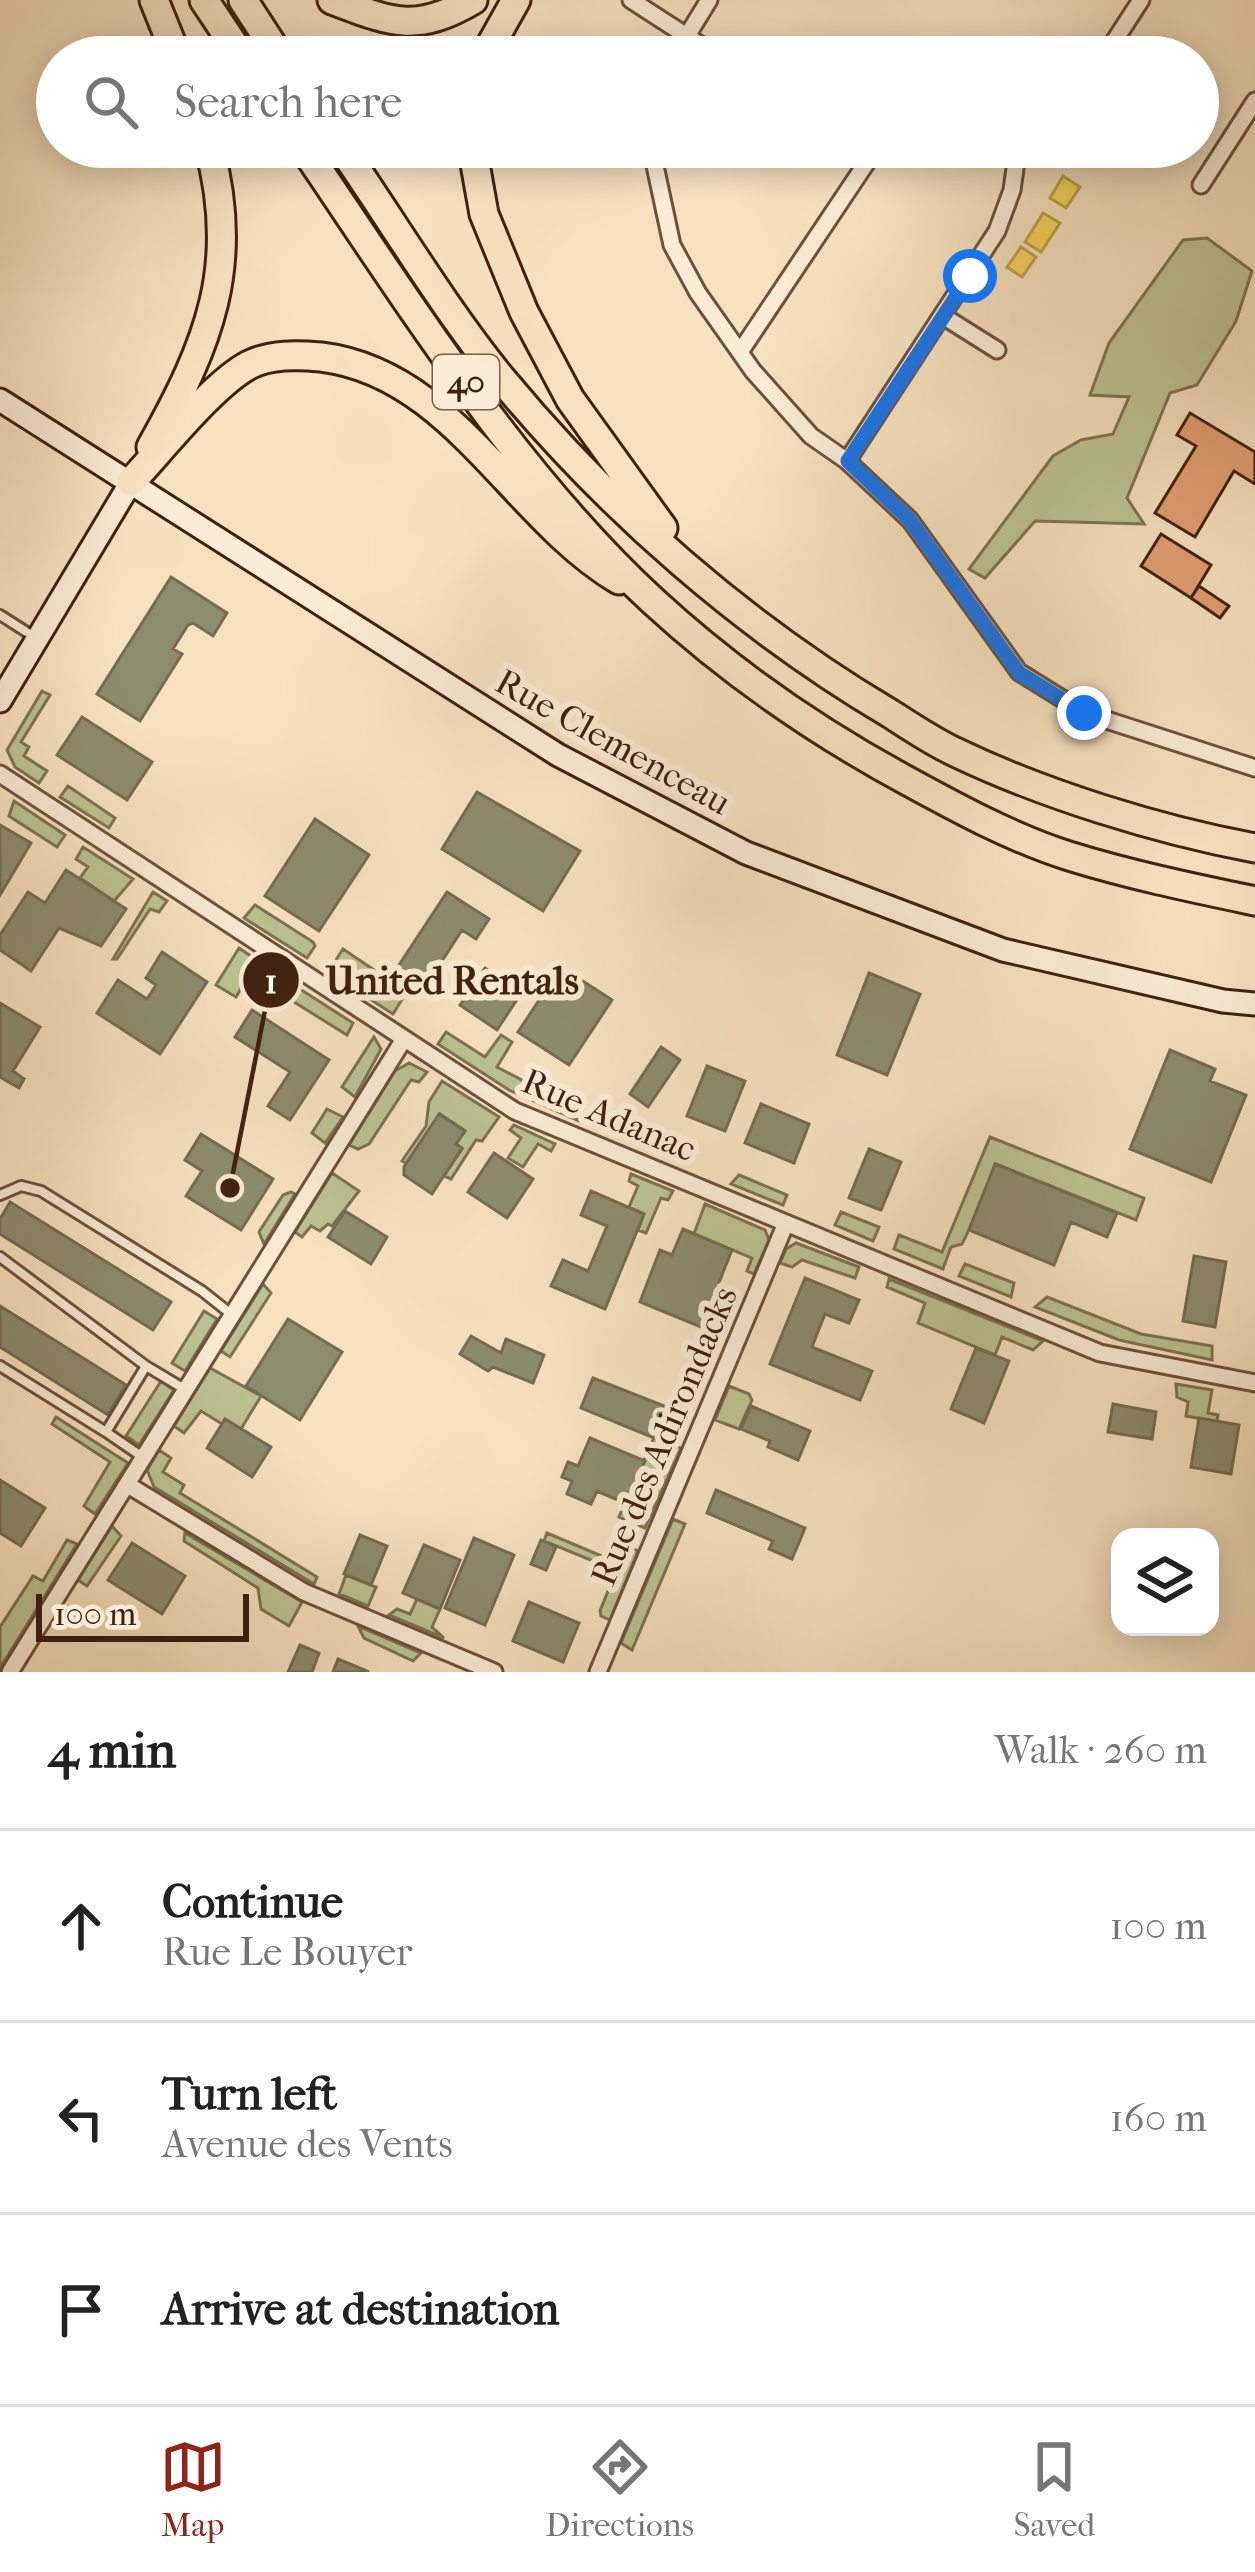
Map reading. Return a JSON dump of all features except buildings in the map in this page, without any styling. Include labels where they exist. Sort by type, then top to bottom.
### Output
[{"type":"highway","points":[[154,0],[169,36]]},
{"type":"highway","points":[[204,0],[228,36]]},
{"type":"highway","points":[[243,0],[266,36]]},
{"type":"highway","points":[[332,0],[388,21],[428,22],[473,0]]},
{"type":"highway","points":[[496,36],[516,0]]},
{"type":"highway","points":[[131,482],[196,364],[211,318],[223,256],[214,168]]},
{"type":"highway","name":"40","points":[[318,168],[487,412],[580,525],[650,599],[755,685],[853,752],[961,810],[1067,855],[1255,901]]},
{"type":"highway","name":"40","points":[[356,168],[500,376],[586,473],[697,576],[832,680],[953,751],[1108,811],[1255,848]]},
{"type":"highway","points":[[476,168],[484,214],[524,312],[571,399],[697,576]]},
{"type":"highway","points":[[131,482],[229,379],[252,363],[293,354],[338,359],[394,379],[469,440],[589,562],[650,599]]},
{"type":"street","points":[[632,0],[685,36]]},
{"type":"street","points":[[687,36],[709,0]]},
{"type":"street","points":[[1118,36],[1141,0]]},
{"type":"street","points":[[1219,156],[1255,101]]},
{"type":"street","points":[[656,168],[672,245],[698,293],[740,352],[811,436],[848,461],[910,520],[1019,673],[1084,713],[1255,768]]},
{"type":"street","points":[[740,352],[863,168]]},
{"type":"street","points":[[848,461],[997,231],[1015,168]]},
{"type":"street","points":[[1201,184],[1211,168]]},
{"type":"street","points":[[943,316],[997,350]]},
{"type":"street","name":"Rue Clemenceau","points":[[0,401],[558,755],[746,854],[1003,950],[1223,1001],[1255,1004]]},
{"type":"street","points":[[0,701],[131,482]]},
{"type":"street","name":"Rue Adanac","points":[[0,774],[515,1111],[1100,1352],[1255,1383]]},
{"type":"street","points":[[10,1672],[404,1039]]},
{"type":"street","name":"Rue des Adirondacks","points":[[598,1672],[786,1222]]},
{"type":"street","points":[[128,1484],[304,1592],[494,1672]]},
{"type":"lane","points":[[0,615],[37,639]]},
{"type":"lane","points":[[0,1195],[21,1186],[41,1191],[202,1291],[232,1315]]},
{"type":"lane","points":[[0,1257],[146,1366],[186,1390]]},
{"type":"lane","points":[[0,1366],[144,1458]]},
{"type":"lane","points":[[106,1432],[146,1366]]},
{"type":"green space","points":[[1207,238],[1252,271],[1236,321],[1197,385],[1170,393],[1127,498],[1144,524],[1035,521],[985,578],[969,569],[1053,456],[1081,440],[1113,434],[1129,397],[1090,395],[1109,343],[1183,240]]},
{"type":"green space","points":[[42,691],[50,695],[21,742],[29,747],[24,756],[47,771],[39,783],[15,767],[7,750]]},
{"type":"green space","points":[[68,786],[115,818],[109,828],[60,797]]},
{"type":"green space","points":[[14,801],[65,835],[57,847],[9,816]]},
{"type":"green space","points":[[83,847],[133,879],[114,901],[80,878],[88,867],[76,859]]},
{"type":"green space","points":[[153,892],[167,901],[159,912],[150,909],[113,959]]},
{"type":"green space","points":[[255,905],[313,942],[307,958],[244,918]]},
{"type":"green space","points":[[239,948],[258,961],[236,997],[216,985]]},
{"type":"green space","points":[[343,949],[386,978],[393,974],[411,985],[393,1014],[328,972]]},
{"type":"green space","points":[[278,975],[353,1023],[347,1035],[270,987]]},
{"type":"green space","points":[[446,1032],[485,1057],[501,1035],[512,1042],[497,1067],[573,1107],[577,1120],[509,1090],[438,1044]]},
{"type":"green space","points":[[374,1037],[381,1049],[355,1097],[342,1087]]},
{"type":"green space","points":[[409,1063],[427,1072],[419,1082],[411,1080],[369,1144],[358,1149],[349,1145],[395,1071]]},
{"type":"green space","points":[[442,1081],[499,1117],[482,1141],[476,1140],[451,1179],[444,1176],[462,1149],[456,1144],[465,1131],[440,1114],[406,1163],[402,1161],[426,1126],[429,1102]]},
{"type":"green space","points":[[327,1109],[343,1117],[325,1143],[312,1133]]},
{"type":"green space","points":[[514,1125],[555,1144],[551,1151],[538,1144],[523,1167],[508,1158],[521,1138],[510,1130]]},
{"type":"green space","points":[[990,1137],[1144,1198],[1136,1220],[996,1164],[962,1244],[951,1247],[943,1269],[894,1249],[899,1235],[942,1252]]},
{"type":"green space","points":[[332,1173],[359,1191],[332,1226],[320,1231],[311,1226],[302,1237],[295,1232]]},
{"type":"green space","points":[[631,1174],[673,1191],[668,1200],[661,1198],[646,1233],[638,1230],[644,1214],[629,1207],[638,1186],[629,1181]]},
{"type":"green space","points":[[739,1175],[787,1195],[783,1205],[731,1184]]},
{"type":"green space","points":[[295,1194],[264,1244],[259,1232],[283,1195]]},
{"type":"green space","points":[[705,1204],[765,1230],[769,1240],[754,1274],[747,1271],[752,1258],[694,1234]]},
{"type":"green space","points":[[841,1212],[879,1227],[873,1241],[835,1225]]},
{"type":"green space","points":[[796,1243],[859,1267],[855,1278],[802,1260],[792,1267],[780,1263],[786,1249]]},
{"type":"green space","points":[[965,1264],[1014,1283],[1011,1297],[959,1276]]},
{"type":"green space","points":[[889,1279],[1043,1341],[1033,1350],[1002,1337],[995,1355],[918,1323],[925,1303],[887,1287]]},
{"type":"green space","points":[[263,1284],[271,1293],[230,1357],[221,1351]]},
{"type":"green space","points":[[1047,1297],[1141,1334],[1212,1346],[1212,1360],[1119,1340],[1035,1307]]},
{"type":"green space","points":[[204,1311],[217,1319],[185,1371],[172,1363]]},
{"type":"green space","points":[[210,1368],[261,1396],[241,1429],[201,1411],[184,1433],[174,1426]]},
{"type":"green space","points":[[161,1381],[174,1390],[139,1445],[126,1436]]},
{"type":"green space","points":[[1176,1384],[1212,1390],[1208,1413],[1218,1415],[1217,1422],[1186,1416],[1188,1402],[1177,1397]]},
{"type":"green space","points":[[729,1386],[752,1400],[739,1429],[715,1420]]},
{"type":"green space","points":[[56,1417],[128,1463],[95,1514],[84,1506],[110,1462],[52,1424]]},
{"type":"green space","points":[[654,1438],[681,1448],[645,1528],[619,1517]]},
{"type":"green space","points":[[159,1450],[171,1458],[163,1472],[184,1485],[180,1493],[317,1577],[314,1584],[154,1487],[147,1470]]},
{"type":"green space","points":[[673,1519],[685,1524],[632,1650],[621,1643]]},
{"type":"green space","points":[[112,1526],[121,1536],[87,1586],[78,1580]]},
{"type":"green space","points":[[185,1533],[302,1602],[289,1626],[261,1609],[258,1588],[184,1541]]},
{"type":"green space","points":[[547,1533],[618,1563],[627,1546],[638,1551],[610,1620],[600,1611],[614,1576],[602,1571],[603,1565],[544,1541]]},
{"type":"green space","points":[[67,1540],[77,1544],[0,1668],[0,1627],[33,1576],[43,1581]]},
{"type":"green space","points":[[346,1575],[376,1587],[368,1606],[339,1594]]},
{"type":"green space","points":[[417,1599],[440,1609],[432,1627],[444,1638],[389,1615],[397,1609],[410,1614]]},
{"type":"green space","points":[[358,1626],[421,1653],[413,1661],[364,1638]]},
{"type":"place","name":"United Rentals","points":[[230,1188]]},
{"type":"route","points":[[970,276],[848,461],[910,520],[1019,673],[1084,713]]}]
